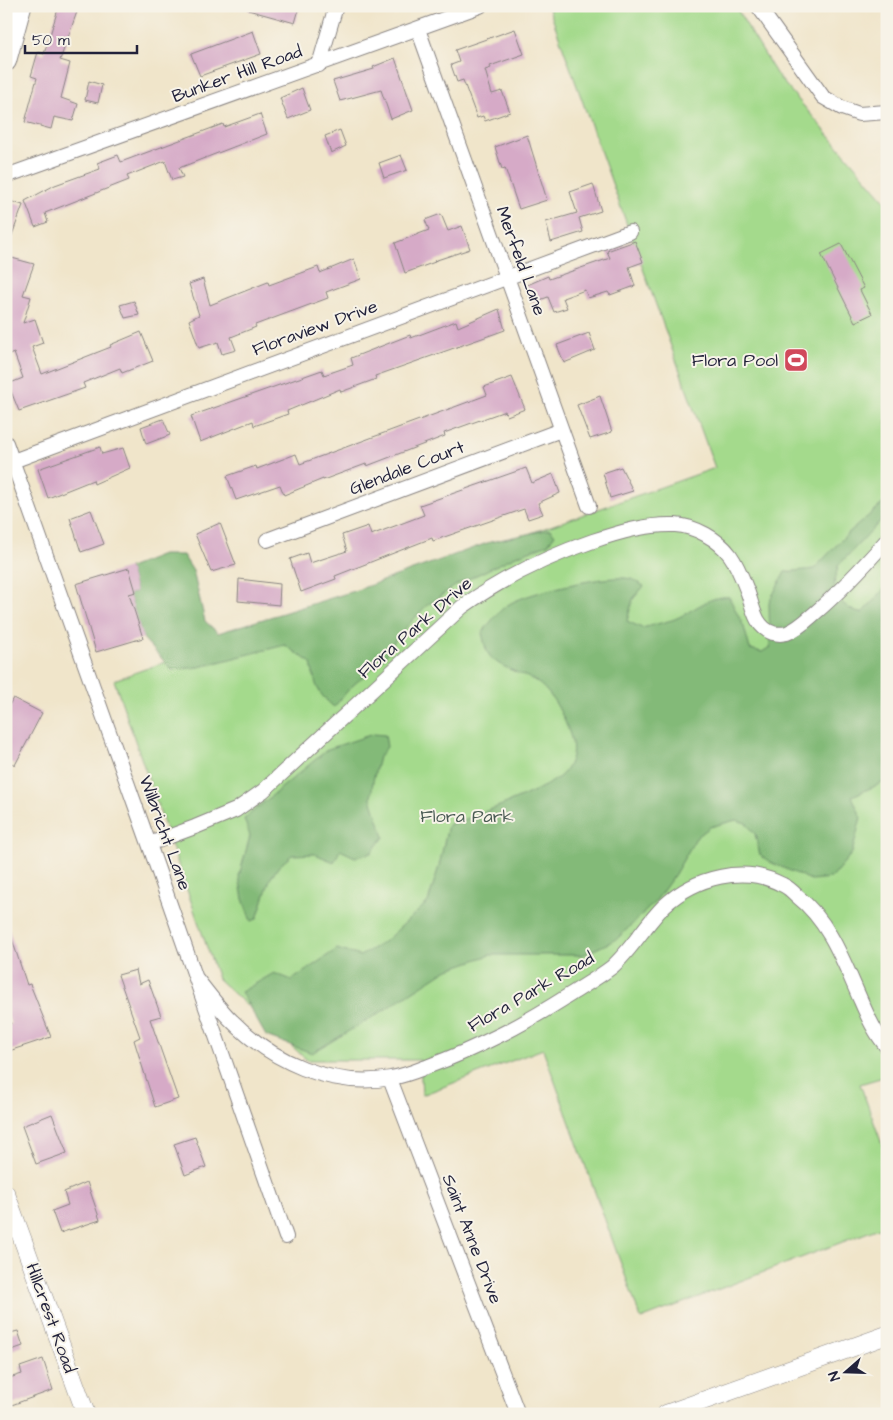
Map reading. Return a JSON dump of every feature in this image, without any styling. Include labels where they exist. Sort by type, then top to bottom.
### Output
[{"type":"main road","points":[[6,60],[21,6]]},
{"type":"street","points":[[6,6],[15,29]]},
{"type":"street","points":[[319,65],[336,6]]},
{"type":"street","name":"Bunker Hill Road","points":[[6,176],[480,6]]},
{"type":"street","points":[[758,6],[823,97],[842,108],[860,114],[887,112]]},
{"type":"street","name":"Merfeld Lane","points":[[418,29],[589,506]]},
{"type":"street","name":"Floraview Drive","points":[[13,460],[630,232]]},
{"type":"street","name":"Glendale Court","points":[[267,540],[561,430]]},
{"type":"street","name":"Wilbricht Lane","points":[[6,443],[286,1237]]},
{"type":"street","name":"Flora Park Drive","points":[[149,844],[236,810],[263,791],[462,607],[488,589],[546,558],[636,528],[676,525],[688,527],[716,541],[730,554],[738,568],[756,618],[766,630],[781,634],[789,633],[805,622],[830,600],[858,573],[887,540]]},
{"type":"street","name":"Flora Park Road","points":[[196,978],[236,1024],[259,1044],[284,1060],[312,1072],[332,1077],[367,1080],[390,1079],[435,1064],[479,1045],[511,1030],[560,1001],[612,966],[630,948],[664,907],[690,887],[724,876],[756,874],[784,885],[804,901],[821,919],[832,937],[872,1026],[887,1047]]},
{"type":"street","name":"Saint Anne Drive","points":[[390,1079],[518,1414]]},
{"type":"street","name":"Hillcrest Road","points":[[6,1194],[11,1222],[84,1413]]},
{"type":"street","points":[[666,1414],[887,1335]]},
{"type":"green space","name":"Flora Park","points":[[548,6],[735,6],[777,75],[887,203],[887,1076],[860,1084],[887,1158],[887,1225],[641,1319],[543,1049],[422,1095],[420,1060],[307,1060],[218,979],[114,680],[715,468]]},
{"type":"green space","points":[[887,500],[887,514],[838,566],[834,585],[842,603],[855,612],[862,613],[887,586],[887,781],[852,796],[861,817],[852,853],[831,878],[811,880],[772,863],[760,855],[755,834],[746,823],[736,820],[710,827],[696,838],[675,874],[655,902],[617,939],[583,955],[490,955],[446,970],[312,1053],[266,1036],[241,992],[274,973],[292,980],[337,949],[360,956],[384,942],[428,902],[439,866],[448,825],[511,801],[546,785],[558,778],[569,765],[573,748],[572,742],[564,718],[554,700],[540,685],[530,678],[498,663],[486,650],[482,633],[503,609],[511,603],[552,589],[589,581],[631,579],[644,586],[633,599],[627,621],[642,628],[672,620],[714,599],[729,597],[744,627],[750,649],[762,652],[770,647],[769,602],[785,572],[814,569],[847,534]]},
{"type":"green space","points":[[550,529],[555,535],[548,544],[516,556],[458,584],[426,606],[397,637],[384,658],[350,688],[334,707],[320,693],[311,663],[285,645],[199,667],[172,670],[143,638],[129,594],[136,592],[129,568],[162,555],[183,555],[193,571],[205,621],[218,633],[357,590],[490,542]]},
{"type":"green space","points":[[373,734],[385,735],[387,747],[379,757],[371,798],[384,837],[371,853],[355,857],[340,850],[334,862],[315,854],[292,855],[279,866],[270,879],[257,919],[251,921],[243,899],[239,876],[250,836],[244,819],[328,749]]},
{"type":"building","points":[[59,6],[79,6],[60,60],[70,63],[61,98],[78,104],[73,121],[54,117],[51,129],[25,122],[37,78],[31,76],[38,52],[44,54]]},
{"type":"building","points":[[249,6],[300,6],[295,23],[248,10]]},
{"type":"building","points":[[515,29],[524,54],[490,66],[491,68],[485,70],[492,94],[502,91],[510,112],[485,121],[483,116],[477,118],[463,80],[457,82],[451,65],[459,62],[455,50]]},
{"type":"building","points":[[253,31],[261,54],[200,76],[191,54]]},
{"type":"building","points":[[395,58],[413,110],[391,119],[381,90],[340,101],[333,81],[374,69],[373,67]]},
{"type":"building","points":[[89,81],[102,85],[98,103],[85,100]]},
{"type":"building","points":[[302,88],[310,110],[288,119],[280,98]]},
{"type":"building","points":[[260,114],[267,134],[179,168],[183,177],[172,180],[165,161],[127,176],[129,180],[45,213],[48,222],[35,227],[25,201],[55,185],[100,169],[97,163],[118,155],[121,162],[223,124],[224,127]]},
{"type":"building","points":[[340,130],[346,146],[331,153],[325,136]]},
{"type":"building","points":[[527,135],[547,200],[519,209],[505,168],[502,169],[495,147]]},
{"type":"building","points":[[401,155],[407,170],[384,178],[379,163]]},
{"type":"building","points":[[593,184],[601,211],[579,218],[583,232],[551,242],[546,222],[577,213],[570,192]]},
{"type":"building","points":[[6,200],[23,205],[8,246],[6,246]]},
{"type":"building","points":[[441,214],[448,231],[462,226],[470,249],[405,273],[395,243],[429,230],[425,220]]},
{"type":"building","points":[[635,241],[643,262],[629,267],[635,286],[610,295],[608,292],[588,298],[585,290],[563,298],[567,308],[554,312],[548,297],[532,303],[525,286],[548,276],[549,279],[610,258],[607,251]]},
{"type":"building","points":[[841,244],[864,288],[860,290],[872,314],[855,322],[821,254]]},
{"type":"building","points":[[8,257],[34,264],[23,295],[31,297],[23,323],[35,319],[43,343],[32,347],[42,374],[111,347],[110,345],[141,332],[153,361],[122,373],[120,368],[83,383],[85,388],[19,411],[8,384],[23,378],[14,353],[6,356],[6,263]]},
{"type":"building","points":[[354,259],[361,279],[326,292],[328,298],[255,325],[256,327],[231,337],[236,350],[222,354],[218,342],[199,348],[189,320],[199,315],[189,284],[203,279],[210,305],[268,282],[269,285],[318,267],[320,273]]},
{"type":"building","points":[[134,301],[139,315],[125,318],[120,305]]},
{"type":"building","points":[[499,309],[505,330],[375,376],[376,379],[341,392],[340,389],[287,411],[288,414],[254,426],[253,421],[200,442],[191,416],[322,370],[324,375],[353,365],[351,358],[410,335],[411,338],[456,321],[458,327]]},
{"type":"building","points":[[589,333],[595,350],[564,363],[557,345]]},
{"type":"building","points":[[512,377],[525,409],[507,416],[505,411],[444,433],[445,436],[367,466],[366,464],[323,479],[284,495],[280,485],[236,500],[227,476],[256,466],[257,469],[296,454],[300,464],[487,395],[484,387]]},
{"type":"building","points":[[600,396],[612,432],[590,439],[577,405]]},
{"type":"building","points":[[163,419],[170,435],[146,444],[141,427]]},
{"type":"building","points":[[100,447],[102,454],[123,448],[130,468],[94,484],[93,480],[48,498],[38,469]]},
{"type":"building","points":[[621,467],[633,491],[610,498],[603,473]]},
{"type":"building","points":[[526,468],[532,483],[553,474],[560,493],[538,503],[543,514],[528,519],[524,509],[433,541],[432,538],[335,576],[336,579],[301,592],[290,559],[307,553],[310,563],[347,551],[342,535],[368,526],[371,535],[424,515],[420,505]]},
{"type":"building","points":[[91,510],[104,544],[81,552],[70,518]]},
{"type":"building","points":[[220,523],[236,565],[211,572],[195,534]]},
{"type":"building","points":[[129,568],[136,592],[129,594],[143,638],[96,652],[76,584]]},
{"type":"building","points":[[239,579],[280,584],[279,605],[238,601]]},
{"type":"building","points":[[13,698],[42,713],[15,765],[6,760],[6,711]]},
{"type":"building","points":[[9,930],[27,985],[30,984],[51,1037],[6,1052],[6,1026],[11,1024],[6,1012],[6,931]]},
{"type":"building","points":[[136,970],[139,984],[148,980],[161,1016],[150,1019],[178,1099],[155,1107],[134,1040],[140,1037],[118,975]]},
{"type":"building","points":[[52,1114],[67,1153],[36,1164],[22,1126]]},
{"type":"building","points":[[195,1137],[206,1167],[185,1175],[174,1144]]},
{"type":"building","points":[[87,1182],[100,1220],[60,1233],[52,1211],[68,1205],[64,1192]]},
{"type":"building","points":[[18,1331],[23,1346],[6,1352],[6,1334]]},
{"type":"building","points":[[43,1359],[53,1390],[6,1407],[6,1379],[22,1374],[20,1367]]},
{"type":"place","name":"Flora Pool","points":[[796,360]]}]
